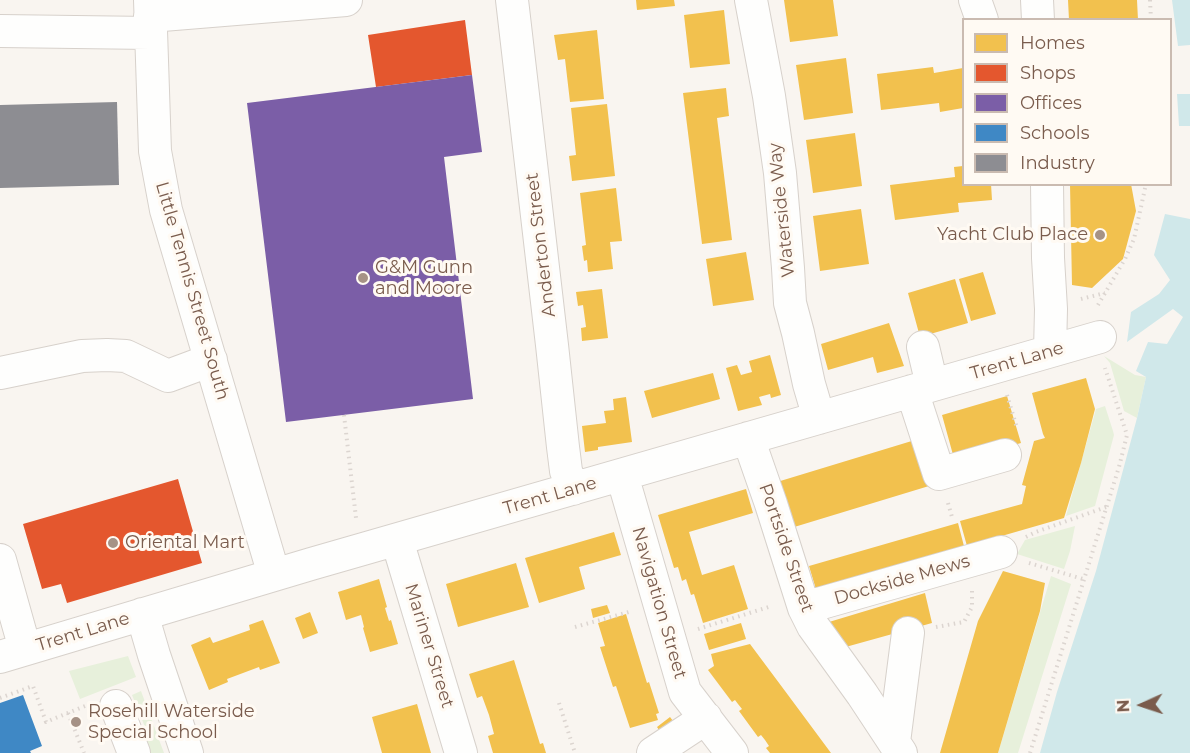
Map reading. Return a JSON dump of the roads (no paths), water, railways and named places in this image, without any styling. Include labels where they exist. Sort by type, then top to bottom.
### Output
[{"type":"street","points":[[0,31],[346,0]]},
{"type":"street","name":"Anderton Street","points":[[512,0],[563,447],[566,471],[573,489]]},
{"type":"street","name":"Waterside Way","points":[[751,0],[780,172],[790,303],[819,418]]},
{"type":"street","points":[[975,0],[981,18]]},
{"type":"street","points":[[1037,0],[1038,18]]},
{"type":"street","name":"Little Tennis Street South","points":[[150,16],[155,151],[160,183],[274,575]]},
{"type":"street","points":[[1047,186],[1050,351]]},
{"type":"street","name":"Trent Lane","points":[[13,653],[274,575],[1100,337]]},
{"type":"street","points":[[923,347],[922,388],[939,474],[1005,455]]},
{"type":"street","points":[[0,373],[82,356],[107,355],[126,356],[168,376],[211,360]]},
{"type":"street","name":"Portside Street","points":[[748,438],[803,603],[813,626],[897,747]]},
{"type":"street","name":"Navigation Street","points":[[622,475],[685,692],[732,753]]},
{"type":"street","name":"Mariner Street","points":[[397,540],[462,753]]},
{"type":"street","name":"Dockside Mews","points":[[803,603],[1006,551]]},
{"type":"street","points":[[0,560],[13,653]]},
{"type":"street","points":[[142,614],[187,753]]},
{"type":"street","name":"Portside Street","points":[[897,747],[908,633]]},
{"type":"street","points":[[102,705],[134,753]]},
{"type":"street","points":[[653,753],[706,718]]},
{"type":"water","points":[[1172,0],[1190,0],[1190,45],[1178,46]]},
{"type":"water","points":[[1177,94],[1190,94],[1190,126],[1179,126]]},
{"type":"water","points":[[1165,214],[1190,219],[1190,753],[1040,753],[1096,571],[1137,418],[1146,377],[1136,371],[1148,342],[1167,344],[1183,317],[1173,309],[1127,342],[1131,312],[1159,294],[1170,280],[1154,255]]},
{"type":"place","name":"Yacht Club Place","points":[[1100,235]]},
{"type":"place","name":"G&M Gunn and Moore","points":[[363,278]]},
{"type":"place","name":"Oriental Mart","points":[[113,543]]},
{"type":"place","name":"Rosehill Waterside Special School","points":[[76,722]]}]
